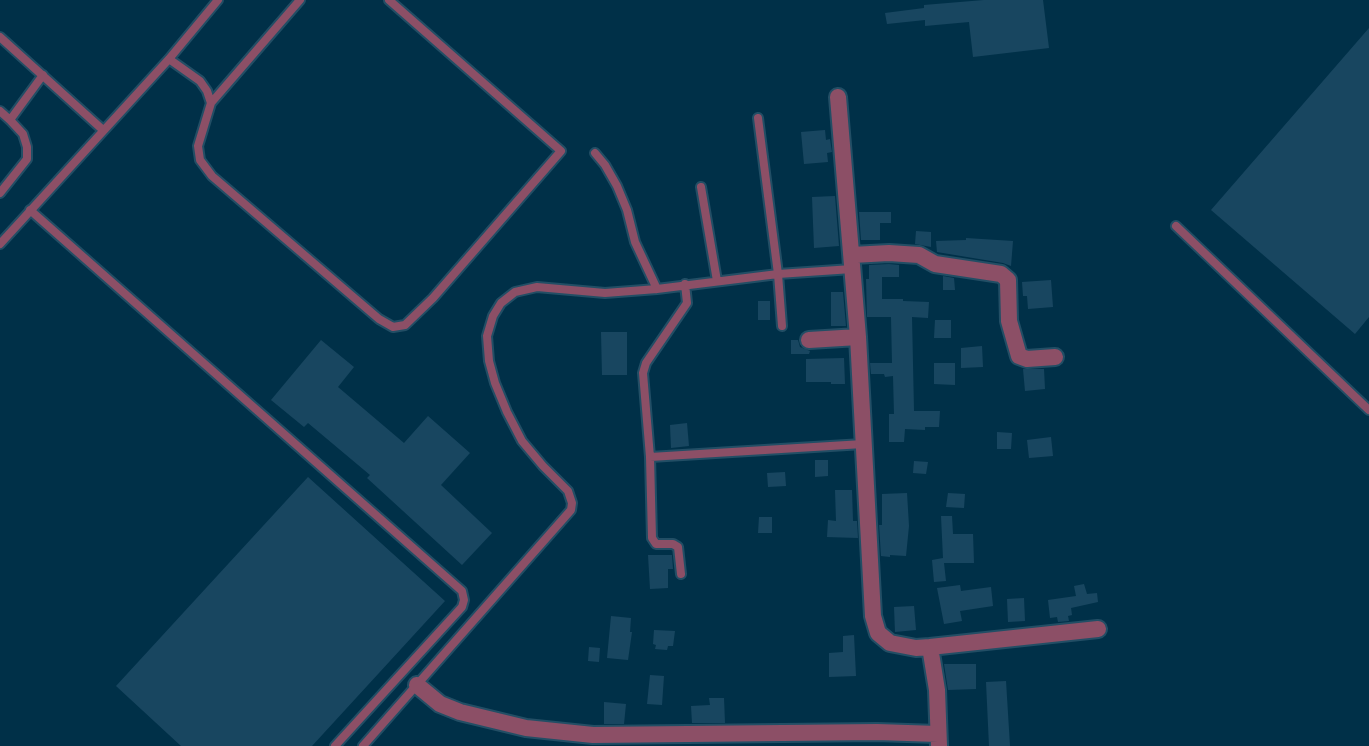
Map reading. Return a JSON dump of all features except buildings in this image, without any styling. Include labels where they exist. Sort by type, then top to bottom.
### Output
[{"type":"street","points":[[838,97],[858,337],[873,616],[878,633],[890,643],[916,648],[1098,629]]},
{"type":"street","points":[[852,262],[889,253],[919,255],[935,264],[1001,274],[1008,280],[1009,321],[1016,352],[1027,359],[1055,357]]},
{"type":"street","points":[[809,340],[858,337]]},
{"type":"street","points":[[417,685],[440,704],[460,712],[526,728],[593,735],[939,740],[937,690],[930,647]]},
{"type":"lane","points":[[0,244],[169,59],[218,0]]},
{"type":"lane","points":[[300,0],[211,103],[198,146],[200,160],[212,176],[379,319],[393,327],[405,325],[433,298],[561,151],[389,0]]},
{"type":"lane","points":[[0,37],[103,130]]},
{"type":"lane","points":[[169,59],[200,81],[211,103]]},
{"type":"lane","points":[[10,120],[43,75]]},
{"type":"lane","points":[[0,111],[23,134],[27,147],[27,159],[0,193]]},
{"type":"lane","points":[[758,118],[782,326]]},
{"type":"lane","points":[[595,153],[617,186],[635,242],[657,289]]},
{"type":"lane","points":[[701,187],[717,281]]},
{"type":"lane","points":[[30,210],[462,591],[462,607],[335,746]]},
{"type":"lane","points":[[1176,226],[1369,410]]},
{"type":"lane","points":[[363,746],[571,510],[568,491],[522,441],[495,383],[487,336],[501,303],[515,292],[537,287],[605,293],[657,289],[852,262]]},
{"type":"lane","points":[[681,574],[678,547],[656,544],[652,538],[643,368],[687,303],[685,284]]},
{"type":"lane","points":[[650,457],[863,444]]}]
